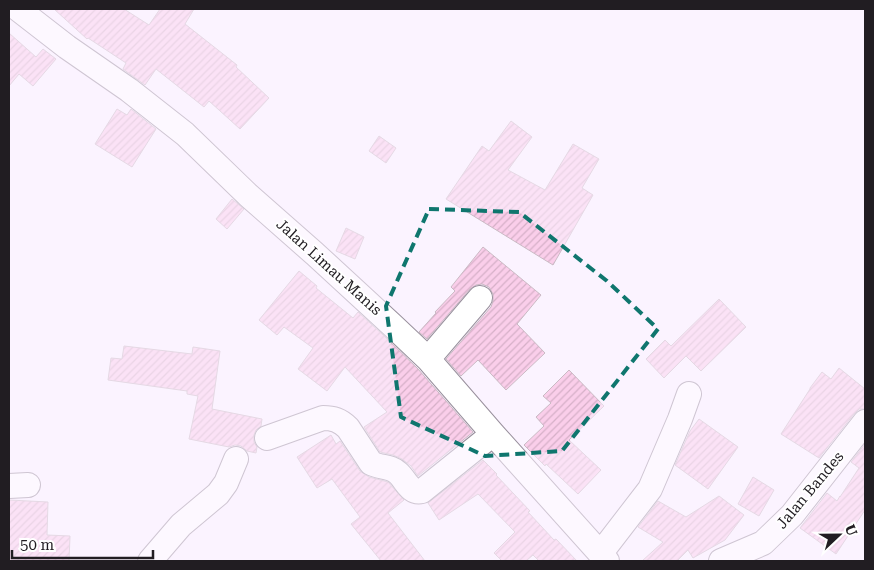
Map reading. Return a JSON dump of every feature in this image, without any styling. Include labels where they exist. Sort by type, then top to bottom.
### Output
[{"type":"street","name":"Jalan Limau Manis","points":[[18,9],[67,47],[129,90],[185,134],[248,195],[322,260],[428,359],[603,557]]},
{"type":"street","points":[[428,359],[480,298]]},
{"type":"street","points":[[603,557],[650,489],[689,394]]},
{"type":"street","points":[[267,438],[323,418],[332,418],[348,428],[371,463],[395,470],[413,491],[418,492],[422,491],[493,434]]},
{"type":"street","name":"Jalan Bandes","points":[[721,561],[763,543],[792,516],[865,422]]},
{"type":"street","points":[[150,561],[181,525],[218,494],[226,484],[236,460]]},
{"type":"highlighted area","points":[[429,209],[519,212],[607,281],[658,329],[562,451],[485,456],[401,417],[386,306]]},
{"type":"building","points":[[54,9],[124,9],[149,25],[160,9],[194,9],[185,24],[237,65],[236,67],[269,98],[240,129],[209,101],[204,107],[156,69],[145,85],[123,69],[126,63],[87,39]]},
{"type":"building","points":[[9,33],[36,57],[43,49],[56,59],[33,86],[19,74],[9,86]]},
{"type":"building","points":[[117,109],[127,115],[131,109],[156,129],[132,167],[95,144]]},
{"type":"building","points":[[511,121],[532,137],[508,170],[545,190],[573,144],[599,159],[582,188],[593,195],[553,265],[446,199],[482,146],[489,151]]},
{"type":"building","points":[[379,136],[396,148],[386,163],[369,151]]},
{"type":"building","points":[[232,199],[244,209],[227,229],[216,219]]},
{"type":"building","points":[[346,228],[364,237],[355,259],[336,251]]},
{"type":"building","points":[[483,247],[541,295],[517,324],[545,353],[506,390],[478,360],[461,376],[446,359],[491,307],[493,294],[489,287],[482,284],[470,289],[427,339],[419,332],[455,291],[451,287]]},
{"type":"building","points":[[299,271],[317,286],[316,288],[353,318],[358,312],[382,334],[418,369],[473,432],[418,476],[411,466],[402,459],[380,452],[364,427],[387,412],[345,367],[327,391],[298,369],[313,348],[284,327],[277,335],[259,320]]},
{"type":"building","points":[[719,299],[746,327],[701,371],[686,356],[664,378],[646,359],[665,340],[671,346]]},
{"type":"building","points":[[124,346],[192,354],[193,347],[220,351],[212,409],[262,419],[261,426],[254,435],[254,442],[257,447],[256,453],[247,451],[241,446],[229,447],[189,439],[198,396],[187,394],[187,391],[108,380],[111,358],[122,359]]},
{"type":"building","points":[[839,368],[865,389],[865,409],[859,409],[854,414],[819,458],[781,434],[822,372],[831,379]]},
{"type":"building","points":[[569,370],[604,406],[569,440],[601,470],[578,494],[524,445],[544,426],[536,417],[551,403],[543,396]]},
{"type":"building","points":[[699,419],[738,447],[708,489],[675,465],[690,431]]},
{"type":"building","points":[[331,435],[336,444],[340,441],[360,471],[369,477],[388,482],[404,500],[388,513],[425,561],[381,561],[351,524],[360,517],[332,479],[317,488],[297,457]]},
{"type":"building","points":[[865,444],[865,510],[836,554],[800,528],[827,493],[837,501],[859,468],[851,462]]},
{"type":"building","points":[[483,460],[554,540],[556,539],[577,561],[539,561],[533,555],[526,561],[502,561],[494,553],[515,532],[478,494],[439,520],[428,503]]},
{"type":"building","points":[[753,477],[774,490],[759,516],[738,504]]},
{"type":"building","points":[[719,496],[744,515],[725,540],[693,558],[688,550],[677,561],[642,561],[663,542],[638,527],[658,501],[686,517]]},
{"type":"building","points":[[9,500],[48,502],[47,535],[70,536],[69,561],[9,561]]}]
